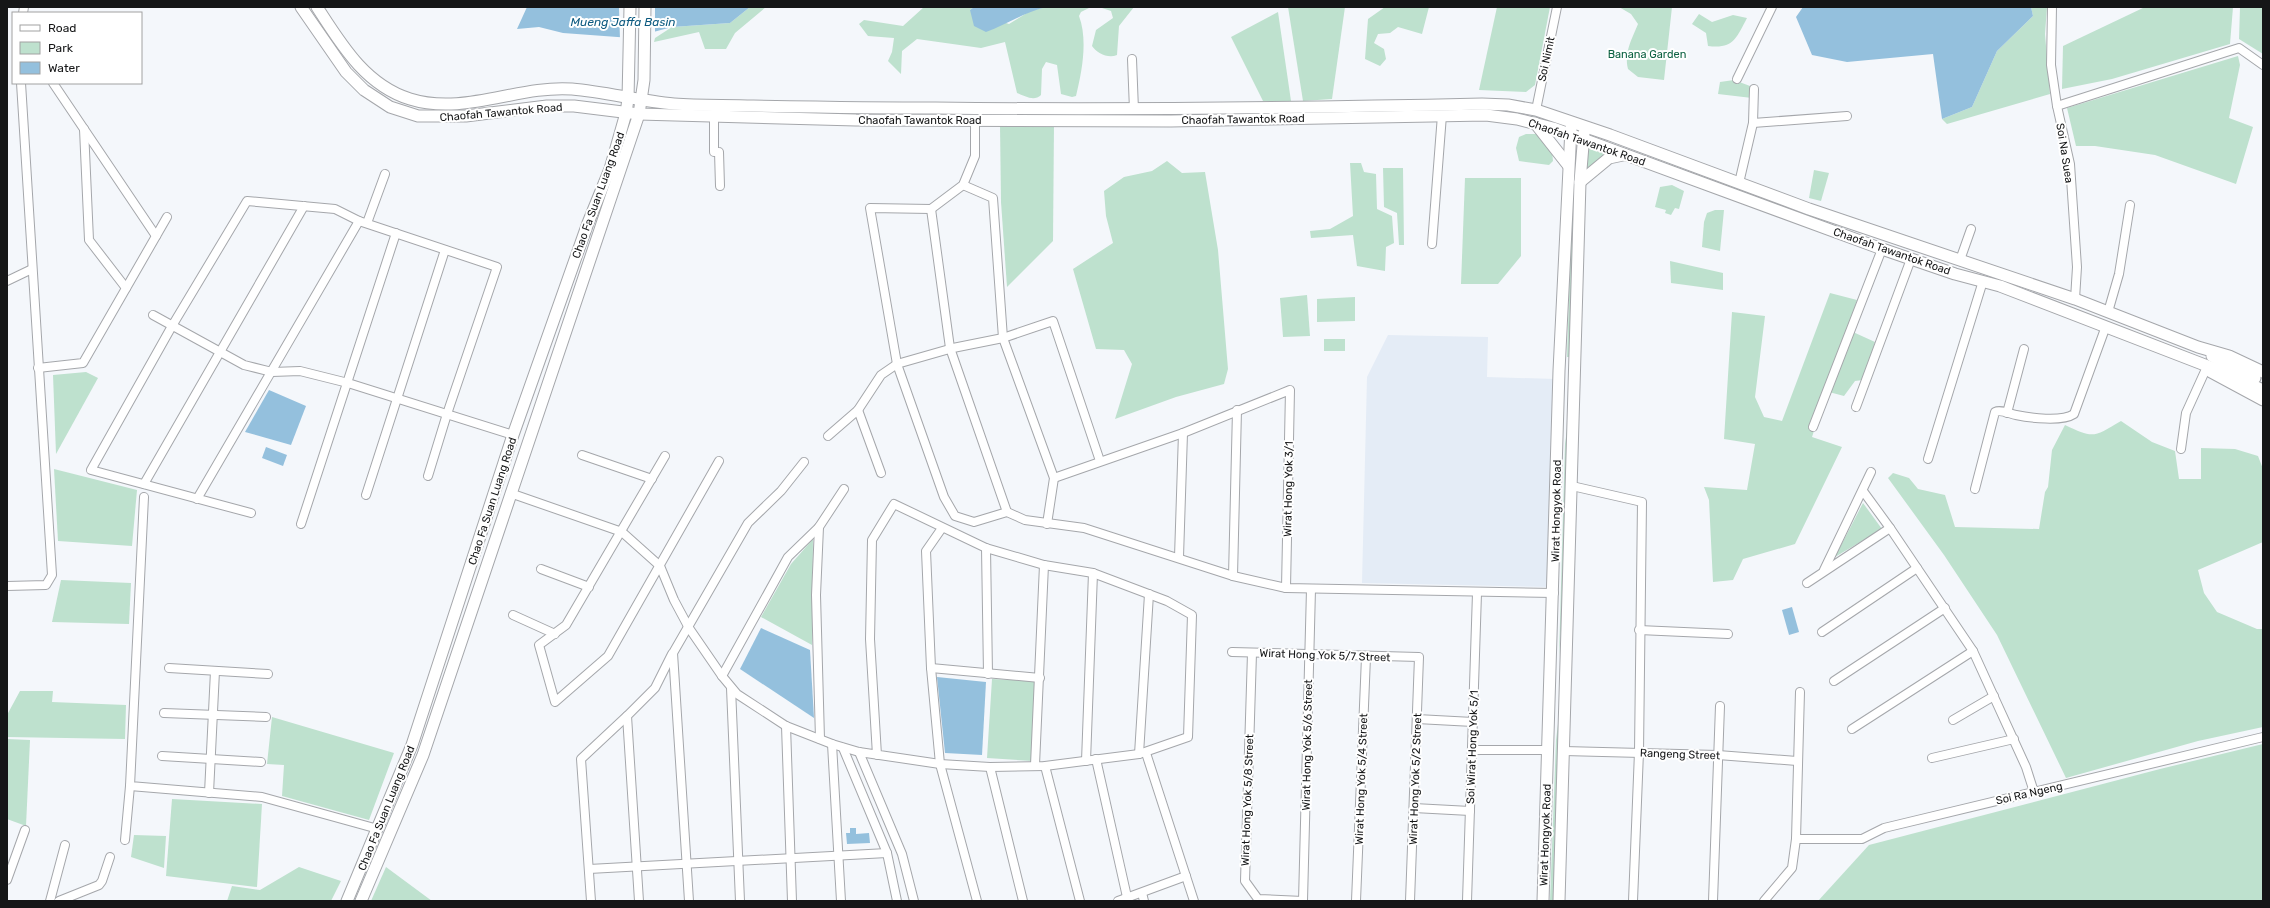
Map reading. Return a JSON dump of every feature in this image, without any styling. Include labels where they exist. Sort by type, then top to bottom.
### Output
[{"type":"main road","name":"Chaofah Tawantok Road","points":[[301,7],[355,81],[380,102],[406,114],[430,118],[454,117],[547,106],[574,106],[626,113],[714,118],[1171,121],[1490,115],[1535,123],[1632,156],[1882,249],[1983,281],[2193,360]]},
{"type":"main road","name":"Chaofah Tawantok Road","points":[[317,7],[346,49],[366,73],[386,89],[412,100],[434,103],[470,103],[552,89],[571,89],[628,99],[675,104],[1134,110],[1482,104],[1508,105],[1536,110],[1739,184],[2075,299],[2198,347]]},
{"type":"main road","name":"Chao Fa Suan Luang Road","points":[[347,901],[412,745],[513,435],[588,222],[610,169],[626,113],[628,99],[630,7]]},
{"type":"main road","name":"Chao Fa Suan Luang Road","points":[[361,901],[423,755],[510,493],[639,114],[642,101],[645,53],[645,7]]},
{"type":"main road","name":"Wirat Hongyok Road","points":[[1543,901],[1547,750],[1554,593],[1559,371],[1571,122]]},
{"type":"main road","points":[[1535,123],[1568,164]]},
{"type":"main road","name":"Wirat Hongyok Road","points":[[1559,901],[1576,371],[1580,182],[1585,127]]},
{"type":"main road","points":[[1580,182],[1609,158],[1620,155],[1632,156]]},
{"type":"main road","points":[[2198,347],[2229,356],[2263,372]]},
{"type":"main road","points":[[2198,347],[2227,364],[2263,382]]},
{"type":"main road","points":[[2193,360],[2223,380],[2263,400]]},
{"type":"main road","points":[[2193,360],[2263,390]]},
{"type":"main road","points":[[1559,371],[1576,371]]},
{"type":"main road","points":[[466,580],[480,586]]},
{"type":"main road","points":[[1551,665],[1567,666]]},
{"type":"street","name":"Soi Nimit","points":[[1536,110],[1557,7]]},
{"type":"street","points":[[1737,79],[1772,7]]},
{"type":"street","name":"Soi Na Suea","points":[[2052,7],[2051,65],[2057,106],[2070,164],[2077,267],[2075,299]]},
{"type":"street","points":[[2057,106],[2239,48],[2263,64]]},
{"type":"street","points":[[1132,59],[1134,110]]},
{"type":"street","points":[[7,586],[46,585],[52,575],[21,84]]},
{"type":"street","points":[[54,84],[156,236]]},
{"type":"street","points":[[1739,184],[1753,122],[1754,89]]},
{"type":"street","points":[[1432,244],[1442,116]]},
{"type":"street","points":[[1753,122],[1847,116]]},
{"type":"street","points":[[714,118],[714,152],[719,152],[720,186]]},
{"type":"street","points":[[975,120],[975,156],[963,185],[931,209],[870,208],[897,364],[944,496],[955,516],[974,522],[1007,512],[1025,520],[1084,528],[1233,576],[1286,588],[1477,593],[1554,593]]},
{"type":"street","points":[[84,129],[89,240],[126,288]]},
{"type":"street","points":[[198,498],[363,222],[385,174]]},
{"type":"street","points":[[963,185],[992,198],[1003,338],[1054,478],[1046,524]]},
{"type":"street","points":[[251,513],[90,470],[172,326],[247,201],[335,208],[363,222],[497,267],[447,414],[428,476]]},
{"type":"street","points":[[2108,312],[2119,274],[2130,205]]},
{"type":"street","points":[[144,484],[219,351],[304,206]]},
{"type":"street","points":[[931,209],[950,348],[1007,512]]},
{"type":"street","points":[[38,368],[83,363],[167,218]]},
{"type":"street","points":[[1960,260],[1971,229]]},
{"type":"street","points":[[301,524],[396,233]]},
{"type":"street","points":[[1813,427],[1882,249]]},
{"type":"street","points":[[366,495],[445,250]]},
{"type":"street","points":[[1856,407],[1911,259]]},
{"type":"street","points":[[7,281],[32,270]]},
{"type":"street","points":[[1928,459],[1983,281]]},
{"type":"street","points":[[153,315],[244,365],[272,372],[300,371],[348,383],[513,435]]},
{"type":"street","points":[[828,436],[858,410],[881,375],[897,364],[950,348],[1003,338],[1053,321],[1100,461]]},
{"type":"street","points":[[1975,489],[1994,413],[1998,410],[2007,413],[2041,418],[2066,417],[2074,414],[2106,326]]},
{"type":"street","points":[[2007,413],[2024,349]]},
{"type":"street","points":[[2181,449],[2186,413],[2206,369]]},
{"type":"street","name":"Wirat Hong Yok 3/1","points":[[1237,410],[1290,390],[1286,588]]},
{"type":"street","points":[[858,410],[881,473]]},
{"type":"street","points":[[1054,478],[1183,433],[1237,410],[1233,576]]},
{"type":"street","points":[[1179,558],[1183,433]]},
{"type":"street","points":[[582,455],[652,479]]},
{"type":"street","points":[[665,456],[622,532],[566,625],[540,645],[555,702],[608,656],[720,461]]},
{"type":"street","points":[[591,901],[581,759],[655,688],[673,653],[689,628],[748,523],[781,491],[804,462]]},
{"type":"street","points":[[1824,570],[1871,472]]},
{"type":"street","points":[[1572,486],[1642,502],[1639,630],[1639,752],[1633,901]]},
{"type":"street","points":[[722,676],[788,556],[819,527],[844,489]]},
{"type":"street","points":[[1862,491],[1890,528],[1973,651],[2014,738],[2034,792]]},
{"type":"street","points":[[510,493],[622,532],[660,566],[674,600],[689,628],[722,676],[737,694],[786,726],[843,748],[859,752],[876,755],[940,764],[990,767],[1045,766],[1143,753],[1188,737],[1192,615],[1149,594],[1093,573],[1044,565],[986,548],[894,504],[872,540],[870,639],[876,755]]},
{"type":"street","points":[[125,840],[130,786],[144,497]]},
{"type":"street","points":[[819,527],[816,595],[820,739]]},
{"type":"street","points":[[942,528],[926,551],[931,668],[940,764],[977,901]]},
{"type":"street","points":[[1807,584],[1824,570],[1890,528]]},
{"type":"street","points":[[986,548],[988,674]]},
{"type":"street","points":[[1035,765],[1044,565]]},
{"type":"street","points":[[1822,632],[1917,568]]},
{"type":"street","points":[[541,569],[589,587]]},
{"type":"street","points":[[1086,761],[1093,573]]},
{"type":"street","name":"Wirat Hong Yok 5/6 Street","points":[[1303,901],[1308,655],[1311,589]]},
{"type":"street","name":"Soi Wirat Hong Yok 5/1","points":[[1467,901],[1477,593]]},
{"type":"street","points":[[1149,594],[1143,753],[1194,901]]},
{"type":"street","points":[[1834,681],[1945,608]]},
{"type":"street","points":[[513,615],[555,634]]},
{"type":"street","points":[[1639,630],[1728,634]]},
{"type":"street","points":[[1852,728],[1973,651]]},
{"type":"street","name":"Wirat Hong Yok 5/7 Street","points":[[1232,652],[1366,657],[1419,657],[1417,719]]},
{"type":"street","points":[[673,653],[689,901]]},
{"type":"street","name":"Wirat Hong Yok 5/8 Street","points":[[1252,653],[1245,881],[1258,899],[1303,901]]},
{"type":"street","name":"Wirat Hong Yok 5/4 Street","points":[[1356,901],[1366,657]]},
{"type":"street","points":[[169,668],[268,674]]},
{"type":"street","points":[[931,668],[1040,678]]},
{"type":"street","points":[[209,793],[215,671]]},
{"type":"street","points":[[731,688],[737,859],[740,901]]},
{"type":"street","points":[[1764,901],[1792,868],[1796,839],[1800,692]]},
{"type":"street","points":[[1953,720],[1994,696]]},
{"type":"street","points":[[1714,901],[1720,706]]},
{"type":"street","points":[[164,713],[266,716]]},
{"type":"street","points":[[627,716],[639,901]]},
{"type":"street","points":[[1417,719],[1473,722]]},
{"type":"street","name":"Wirat Hong Yok 5/2 Street","points":[[1410,901],[1417,719]]},
{"type":"street","points":[[786,726],[792,901]]},
{"type":"street","name":"Soi Ra Ngeng","points":[[1796,839],[1862,840],[1884,828],[2263,737]]},
{"type":"street","points":[[1932,758],[2014,738]]},
{"type":"street","points":[[832,744],[841,901]]},
{"type":"street","points":[[843,748],[887,853],[898,901]]},
{"type":"street","points":[[1472,750],[1547,750]]},
{"type":"street","name":"Rangeng Street","points":[[1564,751],[1718,755],[1797,761]]},
{"type":"street","points":[[859,752],[902,854],[914,901]]},
{"type":"street","points":[[162,756],[261,762]]},
{"type":"street","points":[[1096,759],[1127,897]]},
{"type":"street","points":[[1045,766],[1080,901]]},
{"type":"street","points":[[990,767],[1023,901]]},
{"type":"street","points":[[130,786],[262,797],[378,829]]},
{"type":"street","points":[[1414,808],[1470,811]]},
{"type":"street","points":[[7,880],[25,830]]},
{"type":"street","points":[[50,901],[66,845]]},
{"type":"street","points":[[589,868],[737,859],[887,853]]},
{"type":"street","points":[[59,901],[99,885],[102,881],[110,857]]},
{"type":"street","points":[[1118,901],[1127,897],[1143,897],[1186,876]]},
{"type":"shaded area","points":[[1388,335],[1488,337],[1487,377],[1556,379],[1552,587],[1362,583],[1367,377]]},
{"type":"green space","points":[[750,7],[766,7],[735,33],[726,49],[705,49],[699,32],[654,42],[655,38],[672,27],[730,23]]},
{"type":"green space","points":[[924,7],[974,7],[970,10],[1009,24],[1030,11],[1046,7],[1091,7],[1081,12],[1079,16],[1082,25],[1084,45],[1082,66],[1076,96],[1072,97],[1061,94],[1057,65],[1046,62],[1042,69],[1041,95],[1032,98],[1017,93],[1005,42],[981,48],[917,39],[902,51],[901,74],[888,61],[892,52],[894,38],[868,36],[859,24],[864,20],[903,26]]},
{"type":"green space","points":[[1099,7],[1134,7],[1119,26],[1117,55],[1103,55],[1092,46],[1096,30],[1113,18],[1111,11]]},
{"type":"green space","points":[[1288,7],[1345,7],[1332,99],[1303,101]]},
{"type":"green space","points":[[1385,7],[1429,7],[1422,34],[1398,27],[1390,33],[1378,34],[1374,43],[1384,49],[1386,59],[1380,66],[1365,59],[1368,19]]},
{"type":"green space","points":[[1497,7],[1550,7],[1535,85],[1526,92],[1479,90]]},
{"type":"green space","name":"Banana Garden","points":[[1619,7],[1672,7],[1664,80],[1638,77],[1628,69],[1628,51],[1638,24],[1631,14]]},
{"type":"green space","points":[[2031,7],[2047,7],[2045,34],[2050,94],[1947,124],[1942,119],[1972,107],[1997,51],[2033,16]]},
{"type":"green space","points":[[2145,7],[2233,7],[2230,44],[2112,79],[2062,89],[2063,46]]},
{"type":"green space","points":[[2240,7],[2263,7],[2263,54],[2239,39]]},
{"type":"green space","points":[[1278,12],[1291,101],[1263,101],[1231,37]]},
{"type":"green space","points":[[1699,14],[1712,22],[1733,15],[1747,18],[1740,32],[1733,41],[1723,46],[1716,47],[1708,46],[1706,33],[1692,24]]},
{"type":"green space","points":[[2238,56],[2240,65],[2229,118],[2253,127],[2236,184],[2155,155],[2095,146],[2076,146],[2067,108]]},
{"type":"green space","points":[[1734,80],[1750,86],[1752,98],[1718,94],[1720,82]]},
{"type":"green space","points":[[1054,124],[1053,241],[1007,287],[1001,202],[1000,125]]},
{"type":"green space","points":[[1526,134],[1543,134],[1552,151],[1553,161],[1549,165],[1519,161],[1516,148],[1519,137]]},
{"type":"green space","points":[[1586,147],[1608,154],[1587,171]]},
{"type":"green space","points":[[1576,154],[1578,155],[1573,302],[1569,357],[1567,357],[1573,174]]},
{"type":"green space","points":[[1167,161],[1182,173],[1205,172],[1218,250],[1228,369],[1224,384],[1176,397],[1115,419],[1132,364],[1124,350],[1096,349],[1073,269],[1113,243],[1106,216],[1104,191],[1124,177],[1152,171]]},
{"type":"green space","points":[[1350,163],[1361,163],[1364,172],[1376,174],[1377,209],[1392,216],[1394,243],[1386,247],[1385,271],[1357,266],[1353,235],[1311,238],[1310,231],[1330,229],[1353,216]]},
{"type":"green space","points":[[1383,168],[1403,168],[1404,245],[1399,245],[1397,213],[1384,207]]},
{"type":"green space","points":[[1814,170],[1829,173],[1821,201],[1809,198]]},
{"type":"green space","points":[[1465,178],[1521,178],[1521,256],[1498,284],[1461,284]]},
{"type":"green space","points":[[1672,185],[1684,191],[1679,209],[1675,208],[1671,215],[1665,213],[1666,210],[1655,207],[1660,187]]},
{"type":"green space","points":[[1715,210],[1724,210],[1720,251],[1702,247],[1704,222],[1707,213]]},
{"type":"green space","points":[[1670,261],[1723,273],[1723,290],[1671,283]]},
{"type":"green space","points":[[1830,293],[1857,300],[1812,437],[1842,447],[1795,544],[1743,559],[1733,580],[1713,582],[1709,500],[1704,487],[1747,490],[1755,444],[1724,439],[1732,312],[1765,316],[1755,397],[1764,417],[1782,421]]},
{"type":"green space","points":[[1307,295],[1310,336],[1283,337],[1280,298]]},
{"type":"green space","points":[[1355,297],[1355,321],[1317,322],[1317,299]]},
{"type":"green space","points":[[1853,332],[1875,342],[1863,380],[1855,381],[1844,396],[1829,392]]},
{"type":"green space","points":[[1324,339],[1345,339],[1345,351],[1324,351]]},
{"type":"green space","points":[[86,372],[98,378],[56,454],[53,375]]},
{"type":"green space","points":[[1569,414],[1561,629],[1559,657],[1565,444]]},
{"type":"green space","points":[[2121,421],[2152,442],[2175,451],[2179,479],[2201,479],[2201,448],[2235,449],[2258,456],[2263,469],[2263,542],[2198,570],[2204,593],[2217,612],[2257,629],[2263,629],[2263,727],[2198,741],[2066,778],[1997,635],[1944,555],[1888,478],[1893,473],[1909,478],[1918,489],[1945,495],[1955,527],[2039,529],[2045,492],[2048,487],[2052,450],[2065,425],[2082,433],[2094,434],[2099,433]]},
{"type":"green space","points":[[54,469],[137,490],[132,546],[58,541]]},
{"type":"green space","points":[[1863,503],[1882,529],[1835,557]]},
{"type":"green space","points":[[813,539],[812,645],[761,617],[791,564]]},
{"type":"green space","points":[[61,580],[131,583],[129,624],[52,622]]},
{"type":"green space","points":[[992,679],[1037,681],[1032,761],[987,758]]},
{"type":"green space","points":[[20,691],[53,691],[52,702],[126,705],[125,739],[7,737],[7,715]]},
{"type":"green space","points":[[1559,716],[1555,901],[1550,901],[1556,740]]},
{"type":"green space","points":[[272,717],[394,753],[369,820],[282,796],[284,765],[267,764]]},
{"type":"green space","points":[[7,739],[30,740],[26,826],[7,819]]},
{"type":"green space","points":[[2263,744],[2263,901],[1818,901],[1869,845],[2160,769]]},
{"type":"green space","points":[[172,799],[262,804],[257,887],[166,876]]},
{"type":"green space","points":[[134,835],[166,836],[164,868],[131,857]]},
{"type":"green space","points":[[299,867],[341,881],[331,901],[227,901],[232,886],[260,890]]},
{"type":"green space","points":[[386,867],[432,901],[371,901]]},
{"type":"water","name":"Mueng Jaffa Basin","points":[[527,7],[750,7],[730,23],[672,27],[631,38],[563,33],[539,27],[517,29]]},
{"type":"water","points":[[974,7],[1046,7],[986,32],[974,26],[970,10]]},
{"type":"water","points":[[1803,7],[2031,7],[2033,16],[1997,51],[1972,107],[1942,119],[1933,54],[1847,62],[1812,55],[1796,17]]},
{"type":"water","points":[[269,390],[306,406],[291,445],[245,432]]},
{"type":"water","points":[[266,447],[287,455],[283,466],[262,458]]},
{"type":"water","points":[[1792,607],[1799,632],[1789,635],[1782,610]]},
{"type":"water","points":[[761,628],[810,650],[814,718],[740,669]]},
{"type":"water","points":[[937,677],[986,682],[982,755],[945,753]]},
{"type":"water","points":[[850,828],[856,828],[856,834],[869,833],[870,843],[847,844],[846,833],[850,833]]},
{"type":"pier","points":[[619,7],[655,7],[655,34],[632,40],[620,40]]}]
